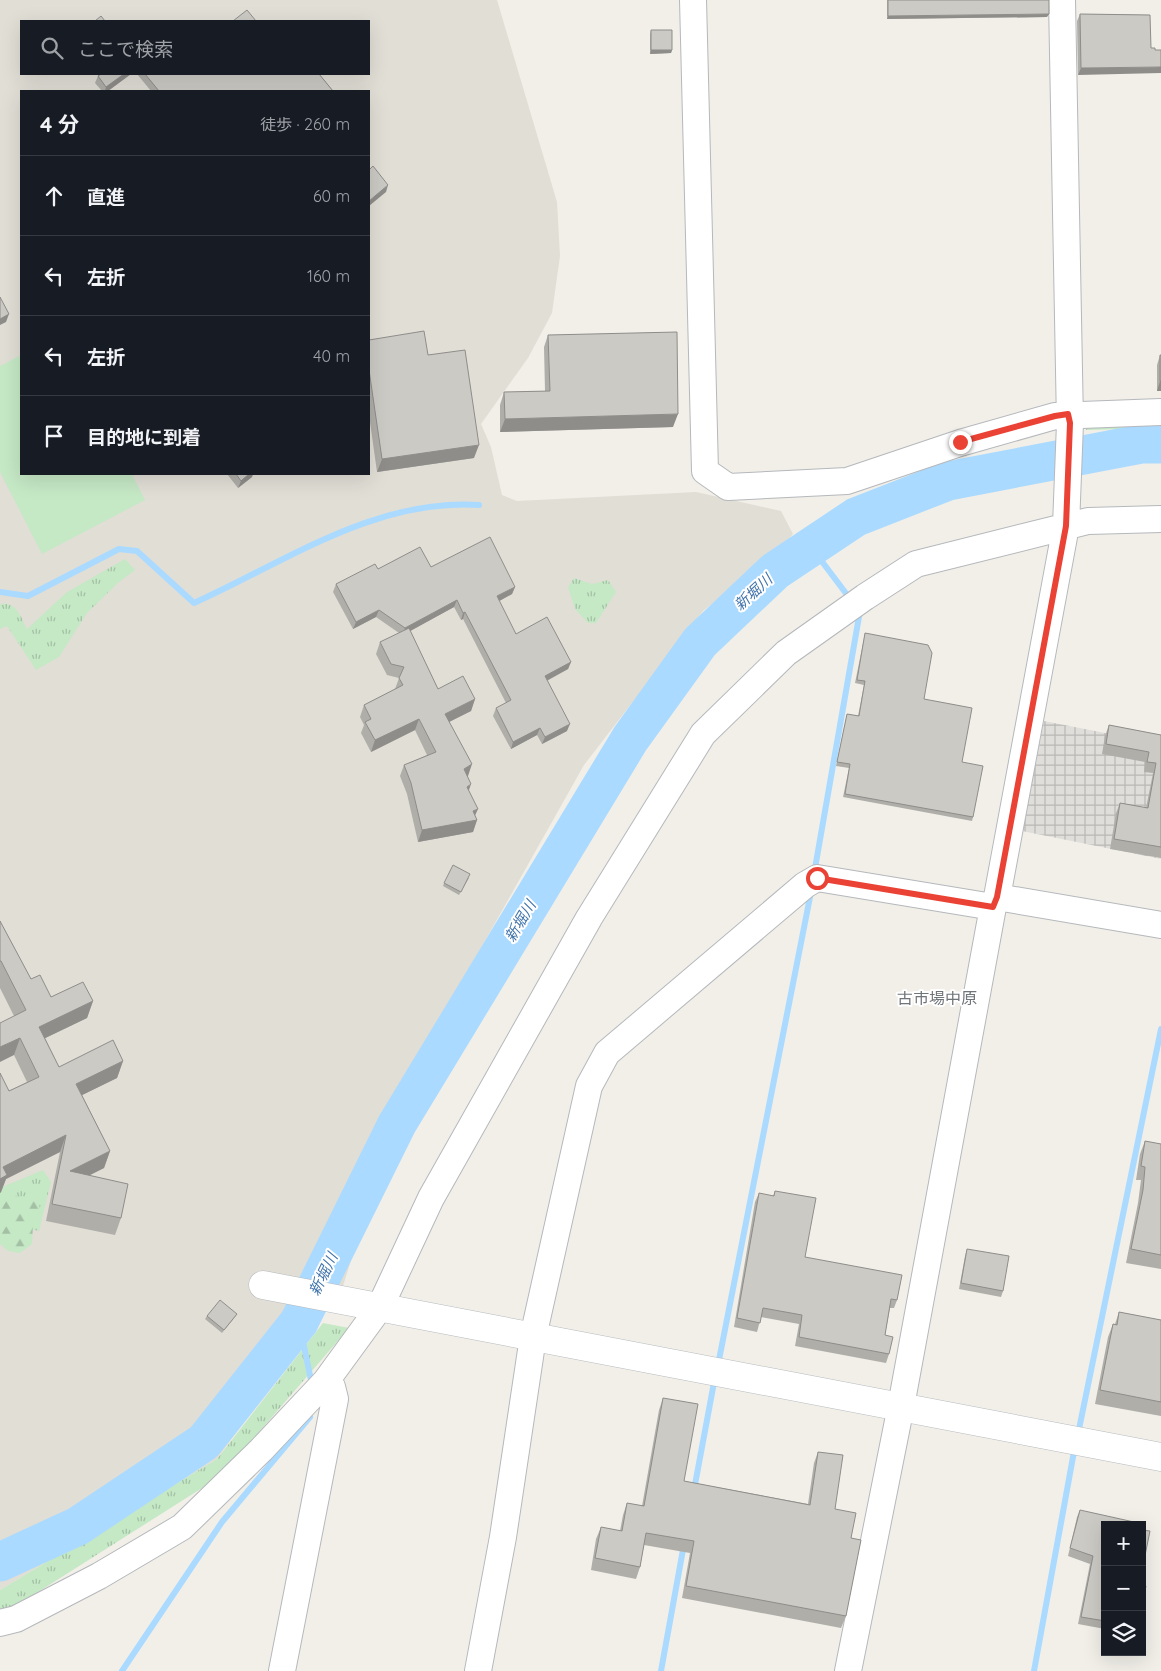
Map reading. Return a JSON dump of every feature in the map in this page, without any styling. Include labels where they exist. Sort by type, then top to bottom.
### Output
[{"type":"street","points":[[693,0],[705,471],[728,487],[847,481],[960,442],[1055,416],[1069,419],[1161,412]]},
{"type":"street","points":[[848,1671],[902,1406],[1067,520],[1069,419],[1062,0]]},
{"type":"street","points":[[0,1640],[8,1621],[98,1576],[182,1527],[326,1381],[375,1306],[431,1198],[589,918],[703,734],[786,653],[865,597],[916,564],[1067,520],[1161,519]]},
{"type":"street","points":[[478,1671],[503,1537],[533,1338],[589,1086],[607,1054],[804,885],[817,878],[1161,925]]},
{"type":"street","points":[[263,1285],[1161,1457]]},
{"type":"street","points":[[282,1671],[335,1399],[332,1387],[326,1381]]},
{"type":"shaded area","points":[[0,0],[497,0],[557,202],[560,256],[552,313],[528,358],[481,424],[491,447],[502,495],[517,501],[696,492],[781,511],[793,534],[782,547],[703,611],[584,765],[409,1076],[343,1286],[217,1459],[0,1590]]},
{"type":"shaded area","points":[[1044,721],[1161,744],[1161,859],[1022,831]]},
{"type":"green space","points":[[20,356],[20,475],[132,475],[145,500],[42,554],[0,472],[0,366]]},
{"type":"green space","points":[[1161,421],[1161,428],[1086,430],[1087,424]]},
{"type":"green space","points":[[125,559],[135,570],[119,582],[87,613],[59,657],[36,670],[7,626],[0,629],[0,604],[14,607],[27,629],[67,592]]},
{"type":"green space","points":[[574,578],[592,584],[608,580],[616,592],[596,623],[588,623],[575,609],[568,587]]},
{"type":"green space","points":[[43,1170],[51,1182],[39,1231],[0,1222],[0,1188]]},
{"type":"green space","points":[[6,1191],[21,1198],[37,1195],[42,1218],[33,1224],[32,1244],[20,1253],[8,1251],[0,1244],[0,1193]]},
{"type":"green space","points":[[323,1323],[349,1328],[221,1476],[16,1606],[0,1611],[0,1590],[217,1459]]},
{"type":"building","points":[[888,0],[1049,0],[1049,14],[888,16]]},
{"type":"building","points":[[247,10],[255,20],[234,20]]},
{"type":"building","points":[[1080,14],[1150,15],[1151,48],[1161,50],[1161,67],[1081,68]]},
{"type":"building","points":[[101,16],[104,20],[96,20]]},
{"type":"building","points":[[651,30],[672,30],[672,50],[651,50]]},
{"type":"building","points":[[100,75],[123,75],[106,87],[98,76]]},
{"type":"building","points":[[146,75],[320,75],[332,90],[158,90]]},
{"type":"building","points":[[373,166],[388,185],[370,200],[370,169]]},
{"type":"building","points":[[0,297],[9,314],[0,319]]},
{"type":"building","points":[[424,331],[428,355],[465,350],[479,445],[382,459],[370,377],[370,340]]},
{"type":"building","points":[[677,332],[678,414],[505,419],[504,392],[550,391],[548,335]]},
{"type":"building","points":[[1161,355],[1161,381],[1160,381]]},
{"type":"building","points":[[237,475],[248,475],[241,481]]},
{"type":"building","points":[[490,537],[515,587],[497,596],[516,634],[547,617],[571,662],[545,676],[570,724],[545,737],[540,728],[513,742],[496,708],[511,700],[457,600],[405,628],[379,610],[356,622],[336,584],[375,564],[378,569],[420,547],[431,567]]},
{"type":"building","points":[[409,628],[438,689],[463,676],[475,699],[445,714],[472,764],[464,769],[471,784],[467,787],[478,809],[473,811],[477,820],[422,830],[411,783],[404,765],[436,752],[419,719],[375,740],[365,722],[371,719],[364,705],[403,685],[399,678],[404,667],[391,664],[380,642]]},
{"type":"building","points":[[865,633],[928,645],[932,653],[924,699],[972,708],[962,762],[983,766],[973,817],[845,794],[850,764],[837,762],[847,714],[859,716],[865,681],[857,680]]},
{"type":"building","points":[[1109,725],[1161,735],[1161,847],[1114,839],[1120,803],[1148,808],[1156,763],[1147,762],[1149,752],[1106,744]]},
{"type":"building","points":[[453,865],[470,874],[461,892],[444,883]]},
{"type":"building","points":[[0,921],[31,979],[40,975],[51,997],[83,982],[93,1001],[39,1027],[59,1067],[113,1040],[123,1061],[76,1084],[110,1151],[70,1171],[128,1184],[121,1218],[52,1204],[66,1135],[3,1167],[7,1175],[0,1179],[0,1073],[9,1091],[39,1077],[20,1038],[0,1047],[0,1023],[26,1010],[0,961]]},
{"type":"building","points":[[1145,1141],[1161,1144],[1161,1255],[1131,1249],[1143,1190],[1145,1167],[1141,1166]]},
{"type":"building","points":[[775,1191],[816,1198],[805,1257],[902,1275],[897,1300],[891,1299],[885,1335],[893,1337],[889,1354],[799,1337],[802,1315],[763,1308],[760,1323],[737,1318],[759,1193],[774,1196]]},
{"type":"building","points":[[967,1249],[1009,1256],[1003,1291],[961,1283]]},
{"type":"building","points":[[220,1300],[237,1314],[224,1330],[207,1316]]},
{"type":"building","points":[[1119,1312],[1161,1320],[1161,1402],[1100,1390],[1113,1324],[1117,1325]]},
{"type":"building","points":[[663,1398],[698,1404],[684,1481],[810,1505],[818,1452],[843,1455],[835,1509],[856,1513],[851,1538],[861,1540],[846,1616],[686,1586],[694,1541],[646,1533],[640,1567],[595,1558],[601,1527],[622,1531],[627,1503],[644,1506]]},
{"type":"building","points":[[1080,1510],[1130,1521],[1101,1521],[1101,1620],[1081,1617],[1093,1556],[1070,1548]]},
{"type":"building","points":[[1146,1530],[1150,1531],[1146,1550]]},
{"type":"waterway","name":"新堀川","points":[[0,1562],[78,1526],[204,1442],[299,1322],[397,1124],[630,739],[700,642],[775,571],[856,517],[948,481],[1141,444],[1161,444]]},
{"type":"waterway","points":[[0,592],[28,596],[119,549],[137,551],[194,603],[297,552],[367,522],[403,512],[441,506],[479,505]]},
{"type":"waterway","points":[[811,547],[851,600]]},
{"type":"waterway","points":[[814,874],[860,611]]},
{"type":"waterway","points":[[718,1365],[811,892]]},
{"type":"waterway","points":[[1078,1434],[1161,1029]]},
{"type":"waterway","points":[[299,1322],[312,1385]]},
{"type":"waterway","points":[[694,1490],[715,1377]]},
{"type":"waterway","points":[[122,1671],[222,1522],[310,1417]]},
{"type":"waterway","points":[[1034,1671],[1075,1446]]},
{"type":"waterway","points":[[661,1671],[684,1544]]},
{"type":"district","name":"古市場中原","points":[[937,998]]},
{"type":"route","points":[[817,878],[993,907],[997,897],[1066,526],[1070,423],[1068,414],[1055,416],[960,442]]}]
